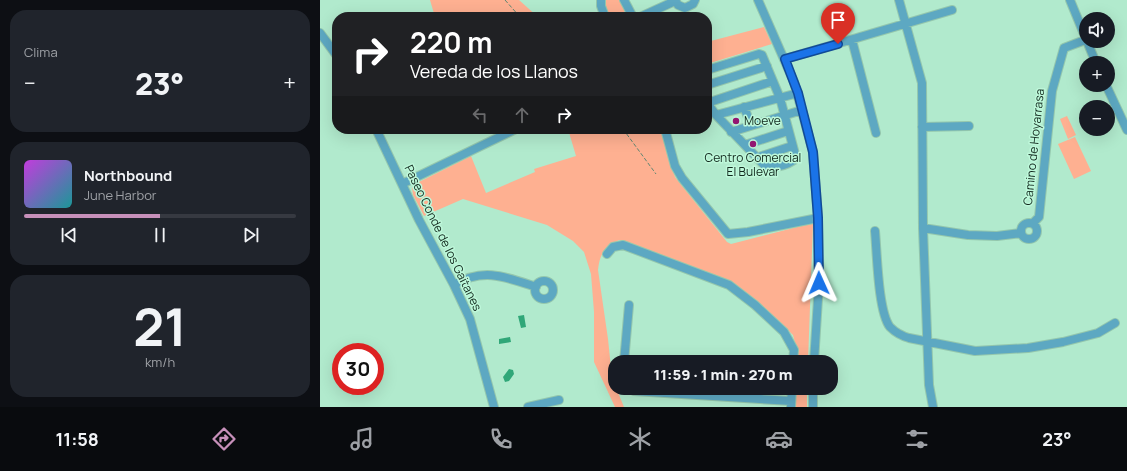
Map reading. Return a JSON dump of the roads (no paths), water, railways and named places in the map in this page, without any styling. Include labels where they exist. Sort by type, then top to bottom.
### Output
[{"type":"street","points":[[601,0],[603,12]]},
{"type":"street","points":[[624,0],[630,12]]},
{"type":"street","points":[[651,12],[675,1],[678,5],[685,8],[693,4],[695,0]]},
{"type":"street","points":[[758,0],[785,59],[798,93],[813,152],[818,218],[819,283],[814,355]]},
{"type":"street","points":[[899,0],[922,83],[923,228],[927,342],[933,407]]},
{"type":"street","points":[[1070,0],[1079,24]]},
{"type":"street","points":[[785,59],[952,10]]},
{"type":"street","points":[[320,33],[332,49]]},
{"type":"street","points":[[852,40],[876,133]]},
{"type":"street","name":"Camino de Hoyarrasa","points":[[1033,223],[1039,217],[1052,91],[1064,48],[1079,42]]},
{"type":"street","points":[[712,68],[759,54],[762,55],[780,98],[795,154],[794,160],[788,164],[772,167],[765,166],[731,132],[712,110]]},
{"type":"street","points":[[712,83],[767,66]]},
{"type":"street","points":[[712,101],[773,81]]},
{"type":"street","points":[[1109,92],[1127,130]]},
{"type":"street","points":[[716,115],[798,93]]},
{"type":"street","points":[[744,107],[751,125]]},
{"type":"street","points":[[731,132],[802,110]]},
{"type":"street","points":[[922,127],[969,126]]},
{"type":"street","points":[[744,145],[788,131]]},
{"type":"street","name":"Paseo Conde de los Gaitanes","points":[[378,134],[419,220],[454,284],[470,318],[494,407]]},
{"type":"street","points":[[402,184],[506,134]]},
{"type":"street","points":[[666,134],[675,166],[682,178],[728,234],[748,232],[818,218]]},
{"type":"street","points":[[756,158],[792,146]]},
{"type":"street","points":[[923,228],[968,235],[998,236],[1021,233],[1028,239],[1034,237],[1038,232],[1033,223],[1024,224],[1021,233]]},
{"type":"street","points":[[875,231],[883,307],[886,320],[890,327],[900,334],[927,342],[975,351],[1028,348],[1063,342],[1098,333],[1115,323]]},
{"type":"street","points":[[607,254],[613,247],[623,245],[729,285],[755,305],[784,332],[794,350],[794,355]]},
{"type":"street","points":[[454,284],[475,275],[491,275],[504,276],[536,286]]},
{"type":"street","points":[[625,355],[629,306]]},
{"type":"street","points":[[682,395],[791,404]]},
{"type":"street","points":[[813,407],[814,395]]},
{"type":"street","points":[[528,407],[559,400]]},
{"type":"place","name":"Moeve","points":[[736,121]]},
{"type":"place","name":"Centro Comercial El Bulevar","points":[[753,144]]}]
